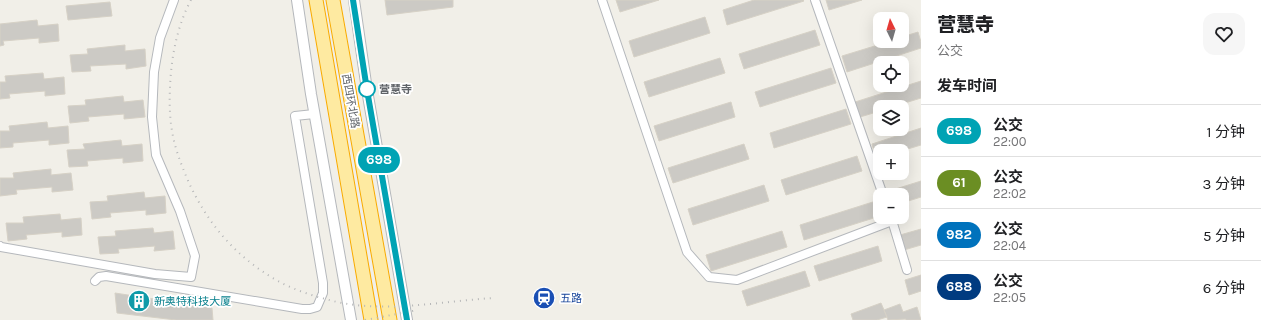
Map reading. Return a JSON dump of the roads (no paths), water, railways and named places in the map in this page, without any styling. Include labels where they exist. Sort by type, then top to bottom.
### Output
[{"type":"highway","name":"西四环北路","points":[[316,0],[371,320]]},
{"type":"highway","name":"西四环北路","points":[[333,0],[390,320]]},
{"type":"street","points":[[0,246],[155,274],[191,277],[195,256],[180,211],[156,154],[152,117],[155,65],[160,38],[174,0]]},
{"type":"street","points":[[297,0],[314,114],[351,320]]},
{"type":"street","name":"西四环北路","points":[[354,0],[367,90],[407,320]]},
{"type":"street","points":[[602,0],[687,252],[709,277],[737,280],[878,224]]},
{"type":"street","points":[[815,0],[881,188]]},
{"type":"street","points":[[94,281],[99,277],[106,276],[302,309],[316,307],[323,292],[324,283],[295,116],[314,114]]},
{"type":"street","points":[[893,224],[907,270]]},
{"type":"railway","points":[[191,0],[178,31],[173,54],[170,95],[172,131],[175,145],[186,176],[202,208],[212,223],[235,249],[248,261],[278,281],[292,288],[337,302],[357,305],[396,306],[494,298]]},
{"type":"railway","points":[[365,320],[418,310]]},
{"type":"place","name":"营慧寺","points":[[367,89]]},
{"type":"place","name":"五路","points":[[544,298]]},
{"type":"place","name":"新奥特科技大厦","points":[[139,301]]}]
